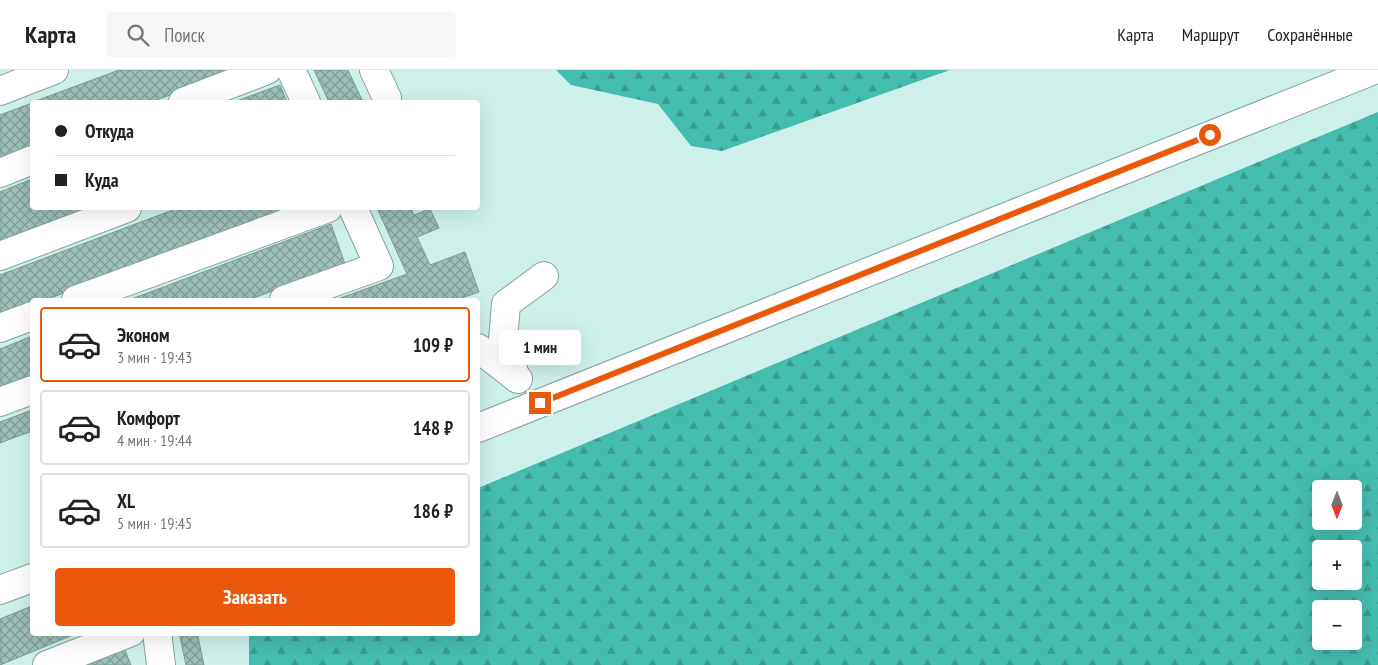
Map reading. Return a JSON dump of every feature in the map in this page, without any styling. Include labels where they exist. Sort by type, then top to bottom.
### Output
[{"type":"lane","points":[[0,91],[54,70]]},
{"type":"lane","points":[[188,100],[267,70]]},
{"type":"lane","points":[[291,70],[305,100]]},
{"type":"lane","points":[[374,70],[387,98]]},
{"type":"lane","points":[[480,427],[1374,70]]},
{"type":"lane","points":[[0,173],[30,161]]},
{"type":"lane","points":[[0,256],[122,210]]},
{"type":"lane","points":[[81,298],[323,210]]},
{"type":"lane","points":[[290,298],[379,266],[354,210]]},
{"type":"lane","points":[[516,378],[503,340],[506,304],[544,276]]},
{"type":"lane","points":[[0,328],[30,317]]},
{"type":"lane","points":[[480,350],[516,378],[555,397]]},
{"type":"lane","points":[[0,402],[30,391]]},
{"type":"lane","points":[[0,590],[30,579]]},
{"type":"lane","points":[[47,665],[120,636]]},
{"type":"lane","points":[[157,636],[161,665]]},
{"type":"green space","points":[[556,70],[950,70],[722,151],[691,146],[658,104],[571,85]]},
{"type":"green space","points":[[1378,112],[1378,665],[249,665],[249,636],[480,636],[480,487]]},
{"type":"building","points":[[119,70],[237,70],[156,100],[38,100]]},
{"type":"building","points":[[314,70],[348,70],[362,100],[328,100]]},
{"type":"building","points":[[280,85],[286,100],[239,100]]},
{"type":"building","points":[[30,104],[30,148],[0,160],[0,115]]},
{"type":"building","points":[[30,180],[30,210],[83,210],[0,241],[0,192]]},
{"type":"building","points":[[173,210],[286,210],[50,298],[30,298],[30,306],[0,317],[0,275]]},
{"type":"building","points":[[378,210],[412,210],[414,215],[430,210],[439,228],[417,237],[430,265],[465,252],[479,292],[462,298],[341,298],[407,274]]},
{"type":"building","points":[[331,224],[345,264],[253,298],[134,298]]},
{"type":"building","points":[[30,337],[30,382],[0,393],[0,349]]},
{"type":"building","points":[[30,411],[30,432],[0,443],[0,422]]},
{"type":"building","points":[[30,607],[30,636],[70,636],[0,665],[0,619]]},
{"type":"building","points":[[180,636],[198,636],[204,665],[186,665]]},
{"type":"building","points":[[124,648],[131,665],[87,665]]},
{"type":"route","points":[[540,403],[1210,135]]}]
